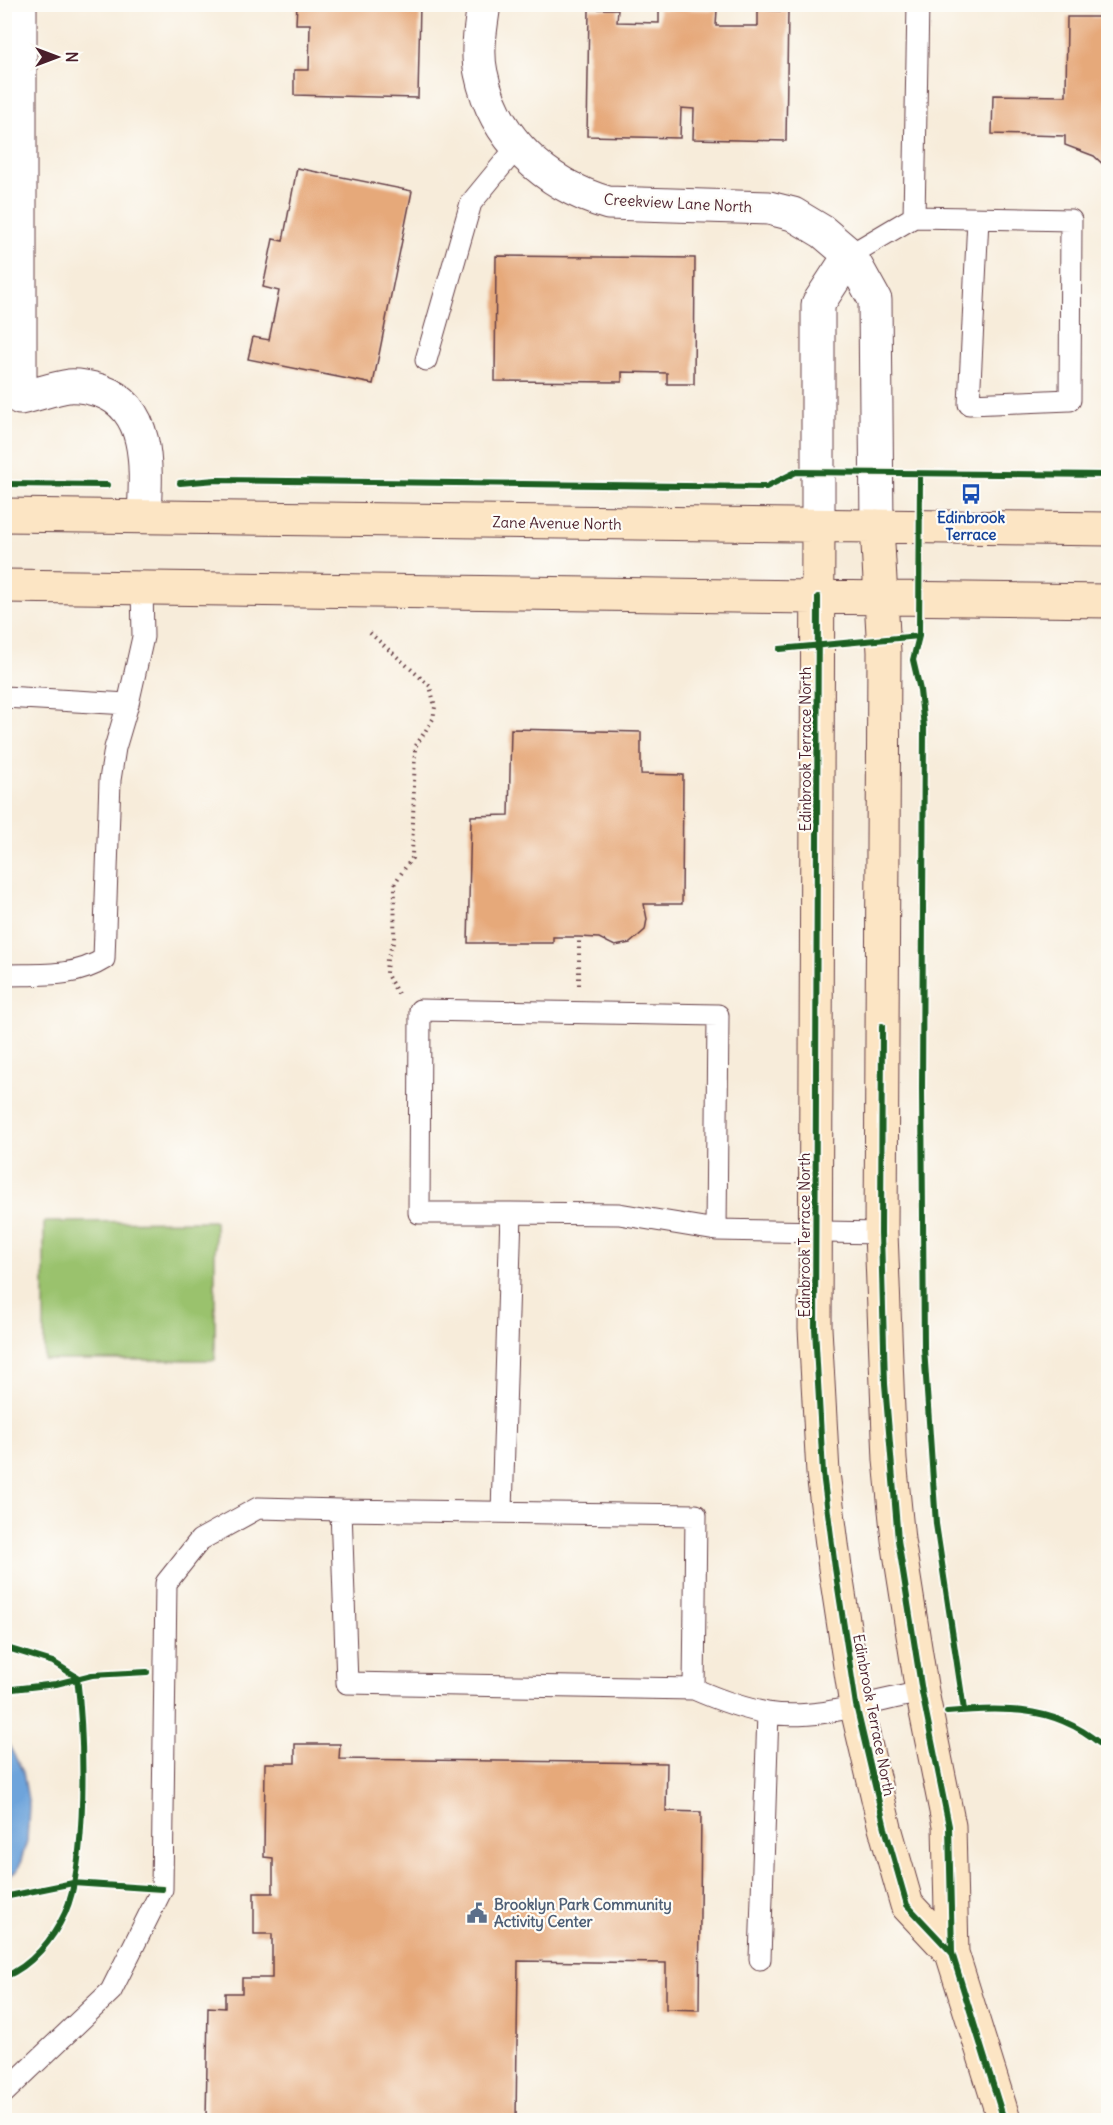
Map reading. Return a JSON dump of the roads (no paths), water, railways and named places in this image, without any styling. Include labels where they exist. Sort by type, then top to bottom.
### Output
[{"type":"street","points":[[20,4],[12,400],[69,386],[88,387],[108,394],[121,402],[135,419],[143,441],[144,516]]},
{"type":"street","name":"Creekview Lane North","points":[[484,4],[480,35],[480,71],[489,103],[506,132],[525,157],[553,178],[584,196],[609,202],[769,208],[793,214],[823,232],[850,255],[874,300],[877,526]]},
{"type":"street","points":[[818,527],[818,304],[850,255]]},
{"type":"street","name":"Zane Avenue North","points":[[4,515],[1108,529]]},
{"type":"street","name":"Edinbrook Terrace North","points":[[877,526],[884,687],[881,1233],[890,1460],[898,1540],[922,1692],[949,1826],[952,1953],[1004,2121]]},
{"type":"street","name":"Edinbrook Terrace North","points":[[818,527],[816,1328],[823,1473],[856,1705],[885,1828],[907,1905],[952,1953]]},
{"type":"street","points":[[4,586],[1108,601]]},
{"type":"lane","points":[[914,217],[918,4]]},
{"type":"lane","points":[[426,360],[471,203],[517,147]]},
{"type":"lane","points":[[850,255],[914,217],[1071,220],[1070,400],[969,404],[978,219]]},
{"type":"lane","points":[[4,975],[65,974],[89,968],[105,959],[110,780],[115,748],[143,638],[142,587]]},
{"type":"lane","points":[[4,697],[128,704]]},
{"type":"lane","points":[[716,1230],[718,1015],[420,1010],[419,1214],[619,1214],[716,1230],[881,1233]]},
{"type":"lane","points":[[502,1512],[511,1213]]},
{"type":"lane","points":[[4,2093],[111,1991],[162,1888],[166,1583],[200,1540],[258,1508],[696,1515],[694,1689]]},
{"type":"lane","points":[[341,1510],[347,1683],[694,1689],[720,1700],[768,1713],[820,1713],[922,1692]]},
{"type":"lane","points":[[760,1959],[768,1713]]},
{"type":"water","points":[[5,1738],[23,1772],[29,1805],[27,1841],[18,1870],[5,1879]]},
{"type":"place","name":"Edinbrook Terrace","points":[[971,494]]},
{"type":"place","name":"Brooklyn Park Community Activity Center","points":[[477,1913]]}]
